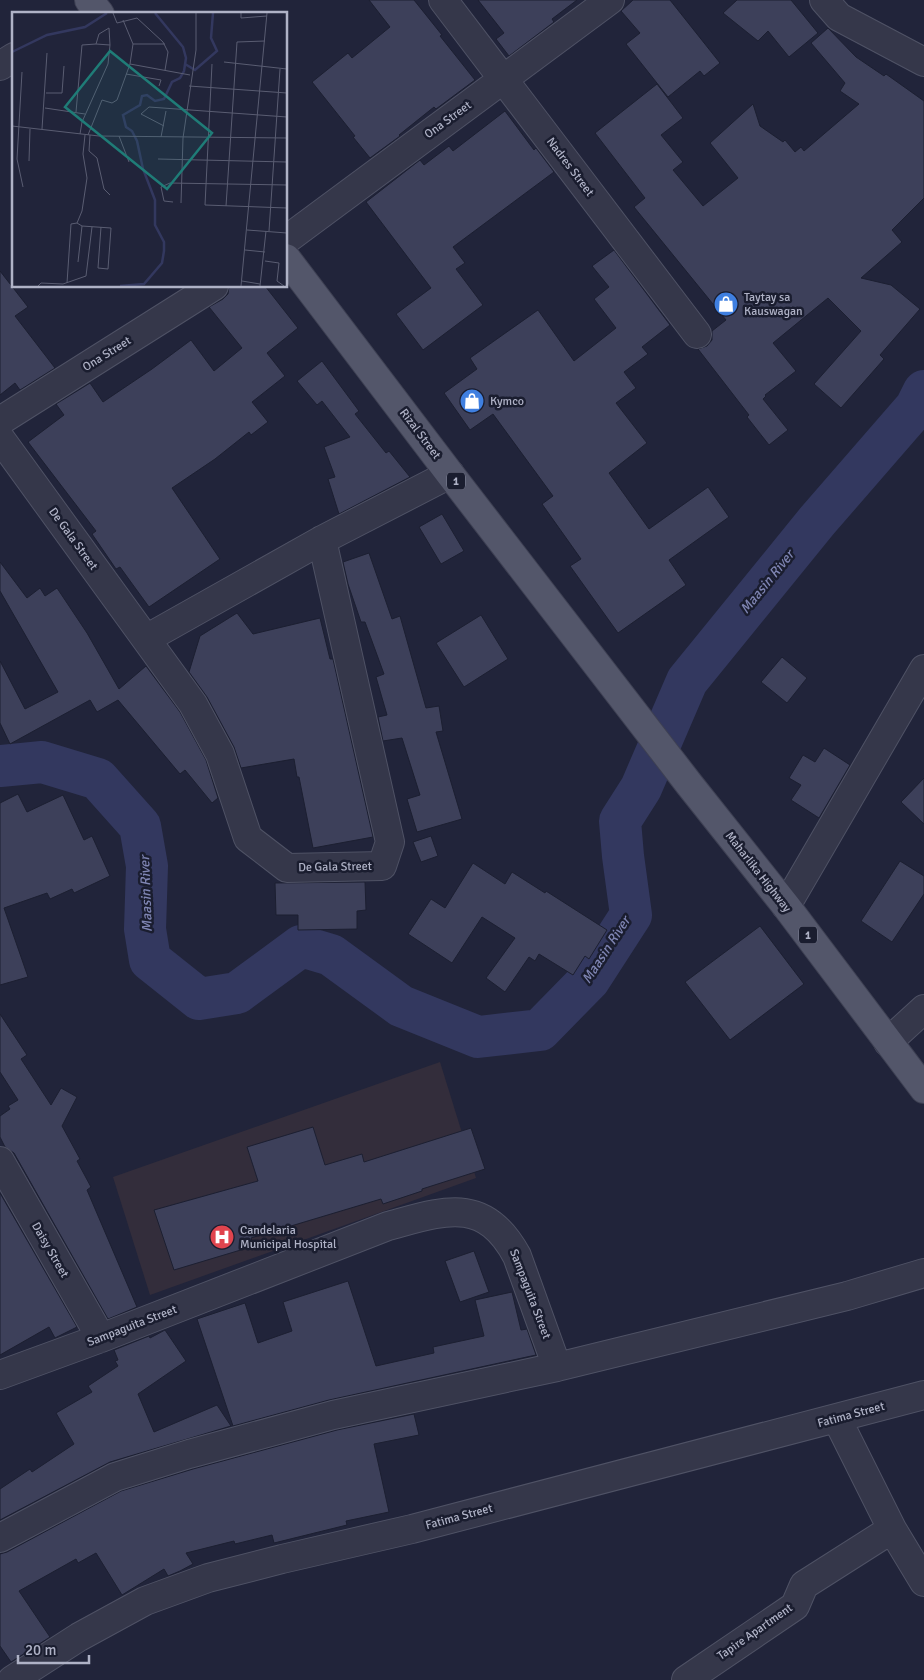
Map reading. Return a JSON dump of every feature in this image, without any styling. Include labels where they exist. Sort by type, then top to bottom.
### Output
[{"type":"main road","name":"Rizal Street","points":[[288,261],[628,704]]},
{"type":"main road","name":"Maharlika Highway","points":[[628,704],[786,906],[924,1089]]},
{"type":"street","name":"Nadres Street","points":[[443,0],[697,334]]},
{"type":"street","name":"Ona Street","points":[[288,239],[610,0]]},
{"type":"street","points":[[824,0],[839,17],[924,62]]},
{"type":"street","points":[[0,66],[12,58]]},
{"type":"street","name":"Ona Street","points":[[0,421],[211,288]]},
{"type":"street","name":"De Gala Street","points":[[0,438],[193,704],[220,754],[248,838],[287,868],[382,866],[390,842],[322,540]]},
{"type":"street","points":[[146,640],[322,540],[450,474]]},
{"type":"street","points":[[786,906],[924,669]]},
{"type":"street","points":[[888,1042],[924,1010]]},
{"type":"street","name":"Daisy Street","points":[[0,1161],[101,1338]]},
{"type":"street","name":"Sampaguita Street","points":[[0,1375],[101,1338],[388,1226],[437,1212],[461,1211],[486,1219],[510,1242],[517,1256],[557,1367]]},
{"type":"street","points":[[0,1538],[115,1477],[189,1454],[333,1414],[557,1367],[847,1296],[924,1273]]},
{"type":"street","name":"Fatima Street","points":[[12,1680],[79,1637],[145,1601],[208,1578],[412,1529],[924,1395]]},
{"type":"street","points":[[836,1419],[892,1529],[924,1582]]},
{"type":"street","name":"Tapire Apartment","points":[[686,1680],[794,1606],[804,1585],[892,1529]]},
{"type":"shaded area","name":"Candelaria Municipal Hospital","points":[[440,1062],[476,1178],[150,1295],[113,1177]]},
{"type":"building","points":[[369,0],[414,0],[475,80],[436,109],[434,107],[370,158],[312,82],[348,53],[352,58],[390,27]]},
{"type":"building","points":[[478,0],[577,0],[552,19],[554,22],[509,56],[496,39],[504,33]]},
{"type":"building","points":[[633,0],[670,0],[720,63],[704,76],[700,71],[668,97],[626,44],[640,33],[621,11]]},
{"type":"building","points":[[737,0],[791,0],[818,33],[789,57],[768,31],[758,41],[723,13]]},
{"type":"building","points":[[828,28],[856,57],[884,76],[886,74],[924,101],[924,198],[892,230],[902,242],[861,278],[891,285],[920,309],[880,355],[884,359],[841,408],[814,384],[861,331],[828,298],[773,343],[796,371],[765,395],[763,399],[788,430],[769,445],[747,417],[749,415],[698,349],[707,346],[712,340],[712,331],[726,320],[634,207],[645,198],[595,133],[657,84],[683,118],[661,135],[683,162],[673,170],[703,206],[738,178],[710,143],[753,104],[760,126],[783,142],[785,140],[795,152],[801,147],[804,151],[859,104],[840,91],[845,83],[811,43]]},
{"type":"building","points":[[505,111],[534,150],[536,148],[554,172],[453,247],[465,263],[456,269],[483,305],[423,350],[396,314],[431,288],[366,202],[420,160],[424,165],[449,146],[453,151]]},
{"type":"building","points":[[614,250],[670,325],[642,347],[648,354],[624,372],[636,388],[616,403],[647,443],[609,473],[649,529],[708,487],[729,517],[669,560],[686,585],[618,633],[570,566],[581,559],[542,504],[553,496],[493,414],[470,430],[444,393],[477,369],[470,358],[538,310],[574,361],[616,328],[594,299],[609,287],[592,266]]},
{"type":"building","points":[[0,271],[28,307],[15,316],[55,368],[20,390],[15,383],[0,395]]},
{"type":"building","points":[[229,288],[267,288],[298,328],[267,353],[285,376],[252,402],[268,422],[251,435],[249,432],[215,459],[172,488],[220,559],[149,607],[120,567],[116,569],[92,534],[96,531],[28,442],[64,415],[56,404],[90,383],[103,402],[191,340],[214,371],[242,348],[209,307],[228,294]]},
{"type":"building","points":[[322,361],[359,411],[355,414],[386,453],[389,451],[410,477],[339,514],[328,479],[335,477],[324,447],[350,437],[322,401],[317,405],[297,381]]},
{"type":"building","points":[[442,514],[464,551],[441,564],[419,527]]},
{"type":"building","points":[[369,553],[392,619],[400,616],[426,708],[439,706],[443,731],[436,732],[462,819],[417,832],[407,799],[420,795],[402,738],[383,741],[378,717],[387,715],[376,677],[384,674],[365,622],[361,622],[348,584],[343,562]]},
{"type":"building","points":[[0,562],[27,598],[40,588],[45,596],[57,588],[87,633],[119,689],[146,666],[180,712],[206,760],[218,798],[212,803],[185,770],[180,774],[118,700],[97,712],[90,700],[10,744],[0,723],[0,661],[25,709],[58,692],[0,591]]},
{"type":"building","points":[[237,613],[253,634],[320,618],[330,659],[333,659],[373,837],[313,848],[294,759],[241,768],[234,747],[207,697],[189,672],[200,636]]},
{"type":"building","points":[[481,615],[508,659],[464,687],[436,643]]},
{"type":"building","points":[[782,657],[807,678],[787,703],[761,682]]},
{"type":"building","points":[[824,748],[850,765],[819,818],[791,800],[801,785],[789,778],[803,755],[815,762]]},
{"type":"building","points":[[924,778],[924,824],[901,802]]},
{"type":"building","points":[[18,794],[27,812],[63,795],[84,840],[92,836],[110,876],[74,893],[72,889],[50,899],[47,893],[4,908],[28,977],[0,985],[0,803]]},
{"type":"building","points":[[431,836],[438,856],[421,862],[413,842]]},
{"type":"building","points":[[900,861],[924,876],[924,894],[892,942],[861,921]]},
{"type":"building","points":[[473,863],[505,884],[512,872],[545,893],[546,891],[607,930],[589,959],[585,956],[573,975],[539,954],[535,961],[529,957],[505,992],[486,978],[515,938],[482,917],[452,963],[408,934],[431,899],[445,908]]},
{"type":"building","points":[[365,882],[366,910],[357,911],[357,929],[298,930],[298,915],[276,915],[275,883]]},
{"type":"building","points":[[760,926],[804,984],[730,1040],[685,982]]},
{"type":"building","points":[[0,1014],[27,1055],[21,1059],[51,1105],[61,1088],[77,1097],[62,1126],[80,1159],[77,1161],[91,1187],[87,1190],[137,1307],[108,1319],[14,1153],[5,1147],[0,1137],[0,1116],[10,1109],[8,1106],[18,1100],[0,1072]]},
{"type":"building","points":[[313,1127],[325,1165],[362,1154],[364,1162],[471,1128],[485,1169],[422,1189],[422,1191],[383,1204],[381,1199],[251,1238],[254,1246],[174,1270],[154,1210],[258,1181],[247,1147]]},
{"type":"building","points":[[0,1193],[77,1327],[55,1338],[49,1327],[0,1355]]},
{"type":"building","points":[[474,1251],[489,1292],[460,1302],[445,1261]]},
{"type":"building","points":[[348,1281],[376,1366],[434,1353],[433,1347],[484,1336],[475,1300],[512,1292],[521,1330],[527,1329],[536,1355],[329,1400],[233,1426],[197,1319],[245,1303],[258,1343],[292,1331],[283,1302]]},
{"type":"building","points":[[165,1330],[186,1361],[138,1394],[154,1432],[217,1405],[231,1426],[110,1462],[0,1520],[0,1489],[30,1469],[32,1472],[74,1444],[56,1413],[92,1392],[88,1386],[118,1366],[115,1361],[118,1360],[114,1350],[149,1336],[150,1338]]},
{"type":"building","points":[[414,1414],[419,1435],[374,1444],[389,1512],[346,1521],[347,1525],[274,1543],[272,1535],[235,1544],[234,1541],[186,1553],[193,1564],[168,1576],[164,1569],[122,1595],[96,1553],[78,1563],[76,1559],[19,1591],[50,1637],[11,1662],[0,1646],[0,1554],[121,1491],[193,1469],[337,1430]]},
{"type":"waterway","name":"Maasin River","points":[[0,766],[42,762],[98,779],[140,826],[147,866],[145,929],[150,960],[199,999],[237,993],[301,946],[331,955],[401,1006],[478,1037],[540,1030],[589,980],[631,915],[620,821],[641,788],[687,681],[817,521],[916,407],[924,391]]},
{"type":"place","name":"Taytay sa Kauswagan","points":[[726,304]]},
{"type":"place","name":"Kymco","points":[[472,401]]},
{"type":"place","name":"Candelaria Municipal Hospital","points":[[222,1237]]}]
